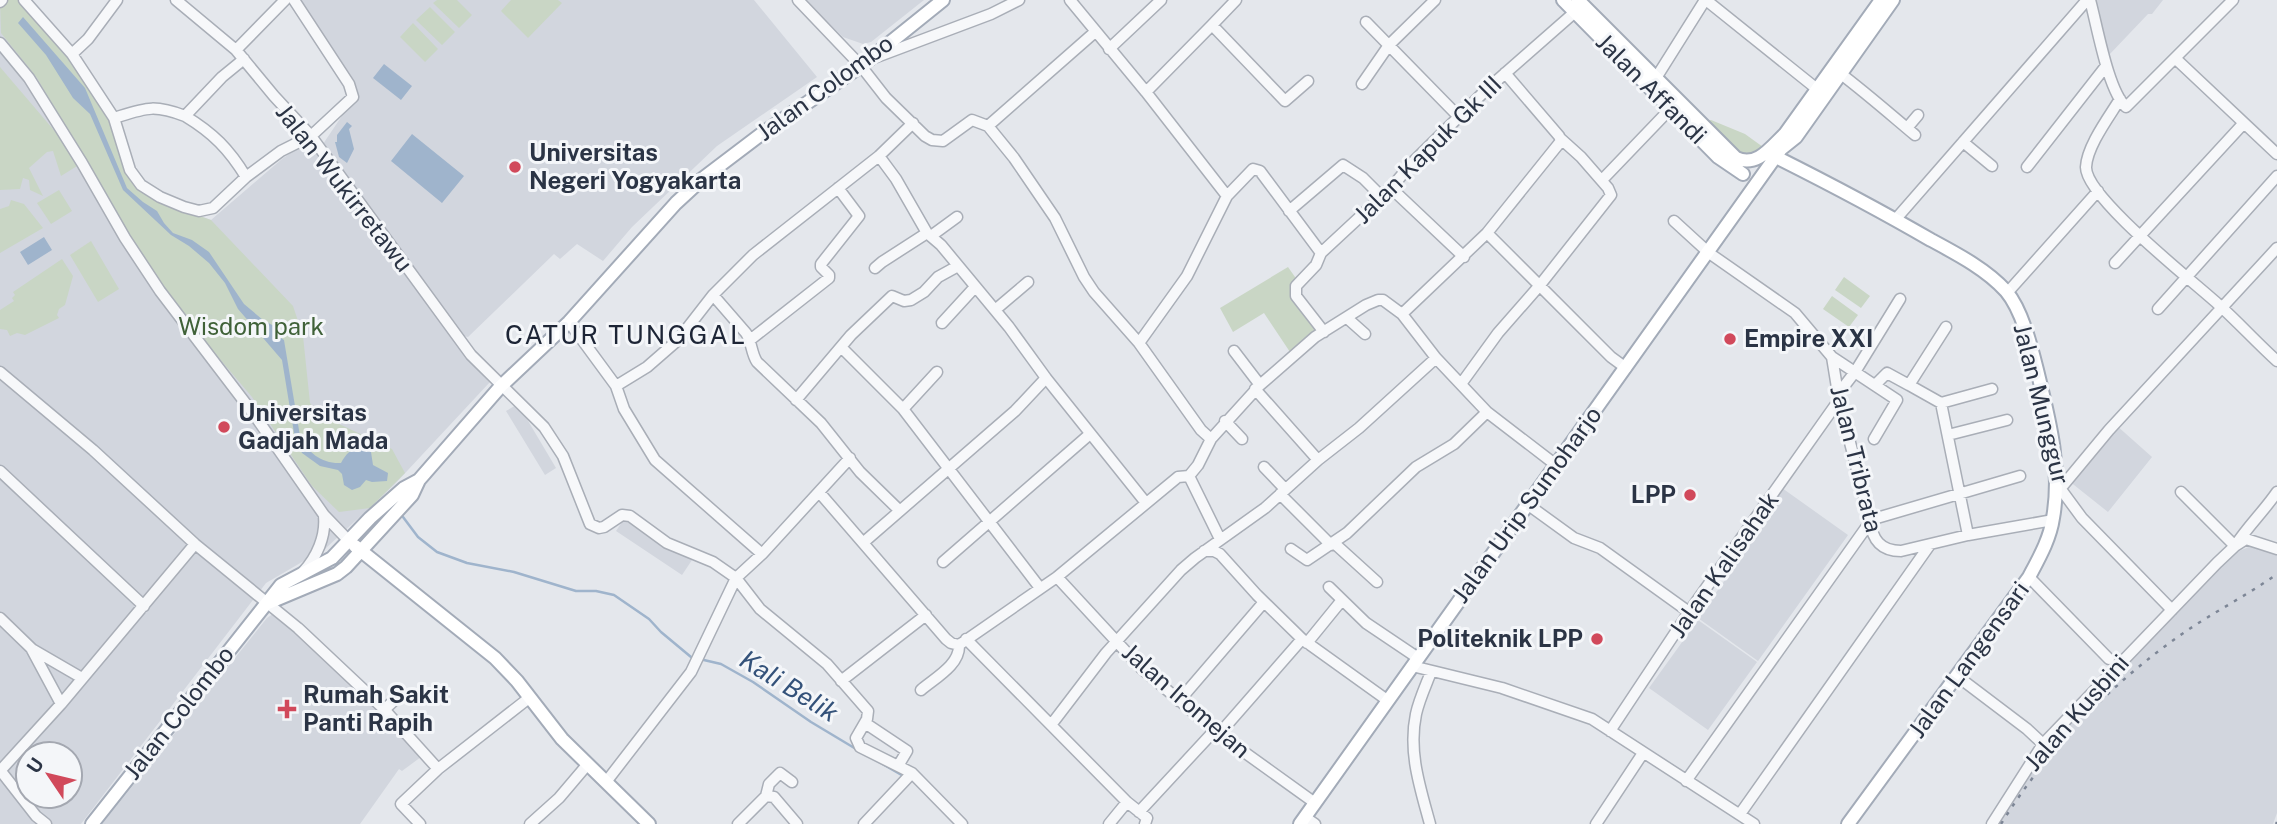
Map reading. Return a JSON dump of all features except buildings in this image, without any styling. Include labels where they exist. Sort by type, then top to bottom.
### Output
[{"type":"main road","name":"Jalan Colombo","points":[[268,603],[337,574],[361,551],[412,495],[419,480],[500,386],[569,322],[676,203],[702,179],[729,157],[865,63],[943,0]]},
{"type":"main road","name":"Jalan Affandi","points":[[1563,0],[1579,6],[1656,78],[1718,157],[1743,174]]},
{"type":"main road","points":[[1779,153],[1793,140],[1841,74],[1876,15],[1881,0]]},
{"type":"main road","points":[[1726,149],[1744,162],[1752,162],[1760,157],[1785,134],[1876,15],[1893,0]]},
{"type":"main road","name":"Jalan Affandi","points":[[1579,6],[1675,105],[1726,149],[1743,174]]},
{"type":"main road","points":[[1779,153],[1785,134]]},
{"type":"main road","name":"Jalan Urip Sumoharjo","points":[[1306,822],[1315,803],[1387,700],[1779,153]]},
{"type":"main road","name":"Jalan Munggur","points":[[1779,153],[1958,255],[2007,293],[2032,348],[2053,435],[2058,485]]},
{"type":"main road","points":[[1745,201],[1747,191],[1743,174],[1752,175],[1768,169]]},
{"type":"main road","name":"Jalan Colombo","points":[[92,824],[281,585],[329,560],[404,488],[419,480]]},
{"type":"main road","name":"Jalan Langensari","points":[[1848,824],[2029,577],[2050,536],[2058,485]]},
{"type":"main road","points":[[349,541],[495,657],[562,739],[649,824]]},
{"type":"street","points":[[24,0],[72,54],[114,118],[130,170],[141,185],[160,197],[192,209],[206,210],[213,208],[246,177],[281,151],[311,136],[353,97],[354,93],[349,84],[294,0]]},
{"type":"street","points":[[72,54],[88,39],[117,0]]},
{"type":"street","name":"Jalan Wukirretawu","points":[[176,0],[236,50],[311,136],[454,334],[500,386],[544,427],[563,456],[590,524],[599,528],[622,515],[630,516],[667,543],[713,562],[736,578]]},
{"type":"street","points":[[236,50],[285,0]]},
{"type":"street","points":[[798,0],[865,63],[886,98],[925,136],[943,141],[972,120],[988,126],[1014,158],[1055,218],[1089,284],[1139,343],[1201,430],[1211,439]]},
{"type":"street","points":[[865,63],[991,15],[1020,0]]},
{"type":"street","points":[[1070,0],[1227,196]]},
{"type":"street","points":[[1110,49],[1161,0]]},
{"type":"street","points":[[1146,92],[1236,0]]},
{"type":"street","points":[[1362,84],[1389,45],[1435,0]]},
{"type":"street","points":[[1656,78],[1706,0],[1817,89]]},
{"type":"street","points":[[2088,0],[2106,65],[2124,106],[2130,106],[2233,0]]},
{"type":"street","points":[[1895,220],[2088,0]]},
{"type":"street","name":"Jalan Kapuk Gk III","points":[[1324,332],[1296,296],[1296,286],[1316,265],[1321,253],[1579,6]]},
{"type":"street","points":[[1366,22],[1460,118]]},
{"type":"street","points":[[1212,25],[1285,101],[1308,81]]},
{"type":"street","points":[[988,126],[1095,32]]},
{"type":"street","points":[[0,46],[29,78],[160,291],[253,413],[324,515],[349,541]]},
{"type":"street","points":[[185,116],[222,77],[244,59]]},
{"type":"street","points":[[2176,59],[2277,154]]},
{"type":"street","points":[[2027,167],[2106,65]]},
{"type":"street","points":[[1461,384],[1498,334],[1611,195],[1602,180],[1561,139],[1506,73]]},
{"type":"street","points":[[1841,74],[1911,132],[1919,115]]},
{"type":"street","points":[[2120,99],[2091,149],[2086,166],[2088,178],[2140,235],[2277,361]]},
{"type":"street","points":[[1602,180],[1675,105]]},
{"type":"street","points":[[114,118],[142,109],[163,108],[185,116],[210,132],[231,153],[246,177]]},
{"type":"street","points":[[616,386],[668,350],[713,295],[769,240],[879,156],[913,123]]},
{"type":"street","points":[[2115,263],[2243,124]]},
{"type":"street","points":[[1402,314],[1487,233],[1559,145],[1561,139]]},
{"type":"street","points":[[1963,142],[1992,166]]},
{"type":"street","points":[[879,156],[929,235],[995,310],[1146,503]]},
{"type":"street","points":[[1289,211],[1343,165],[1363,178],[1382,197]]},
{"type":"street","points":[[1139,343],[1187,276],[1227,196],[1252,169],[1256,169],[1321,253]]},
{"type":"street","points":[[2158,309],[2277,176]]},
{"type":"street","points":[[750,340],[829,278],[821,264],[859,216],[838,188]]},
{"type":"street","points":[[1391,188],[1464,257]]},
{"type":"street","points":[[2007,293],[2098,191]]},
{"type":"street","points":[[875,268],[957,217]]},
{"type":"street","name":"Jalan Tribrata","points":[[1674,221],[1709,253],[1795,313],[1832,357],[1872,535],[1878,544],[1886,549],[1900,551],[1968,535],[2053,520]]},
{"type":"street","points":[[1487,233],[1611,358],[1626,368]]},
{"type":"street","points":[[2058,485],[2276,250]]},
{"type":"street","points":[[796,400],[841,347],[892,296],[904,301],[911,300],[924,292],[938,277],[958,266]]},
{"type":"street","points":[[995,310],[1028,282]]},
{"type":"street","points":[[942,323],[975,287]]},
{"type":"street","points":[[713,295],[750,340],[757,362],[821,423],[860,472],[899,510]]},
{"type":"street","name":"Jalan Kalisahak","points":[[1610,731],[1689,612],[1839,397],[1900,299]]},
{"type":"street","points":[[819,492],[946,639],[951,643],[963,642],[1057,577],[1178,477],[1189,476],[1198,465],[1211,439],[1258,387],[1315,337],[1378,300],[1383,300],[1402,314],[1436,358],[1487,412],[1556,465]]},
{"type":"street","points":[[1346,318],[1365,334]]},
{"type":"street","points":[[569,322],[616,386],[624,409],[655,460],[762,554]]},
{"type":"street","points":[[1909,385],[1946,327]]},
{"type":"street","points":[[841,347],[903,409],[1040,588]]},
{"type":"street","points":[[1234,351],[1258,387],[1318,460]]},
{"type":"street","points":[[1832,357],[1897,402],[1874,439]]},
{"type":"street","name":"Jalan Iromejan","points":[[1315,803],[1217,732],[1142,668],[1116,641],[1169,583],[1204,551],[1265,509],[1436,358]]},
{"type":"street","points":[[903,409],[937,372]]},
{"type":"street","points":[[1875,385],[1887,373],[1941,403],[1992,389]]},
{"type":"street","points":[[0,388],[4,375],[93,450],[195,544],[298,628],[385,709],[438,769]]},
{"type":"street","points":[[864,542],[1016,411],[1046,378]]},
{"type":"street","points":[[1941,403],[1968,535]]},
{"type":"street","points":[[1291,550],[1307,560],[1333,544],[1416,467],[1454,444],[1487,412]]},
{"type":"street","points":[[1948,435],[2007,420]]},
{"type":"street","points":[[1225,421],[1242,439]]},
{"type":"street","points":[[943,562],[1090,434]]},
{"type":"street","points":[[606,782],[675,695],[699,658],[736,578],[762,554],[850,458]]},
{"type":"street","points":[[1264,467],[1333,544],[1377,582]]},
{"type":"street","points":[[0,471],[144,606]]},
{"type":"street","points":[[1189,476],[1220,540]]},
{"type":"street","points":[[1686,781],[1870,521],[2020,476]]},
{"type":"street","name":"Jalan Munggur","points":[[2058,485],[2082,518],[2172,610]]},
{"type":"street","points":[[2181,492],[2235,546]]},
{"type":"street","points":[[2264,510],[2277,492]]},
{"type":"street","points":[[2172,610],[2235,546],[2250,523],[2277,500]]},
{"type":"street","points":[[1527,504],[1574,538],[1600,548],[1689,612]]},
{"type":"street","points":[[301,574],[320,545],[325,525],[324,515]]},
{"type":"street","points":[[2235,546],[2246,539],[2277,549]]},
{"type":"street","points":[[46,824],[36,816],[0,771],[61,704],[195,544]]},
{"type":"street","points":[[1740,814],[1929,546]]},
{"type":"street","points":[[1204,551],[1220,554],[1305,641],[1387,700]]},
{"type":"street","points":[[1051,725],[1116,641],[1057,577]]},
{"type":"street","points":[[2029,577],[2109,659]]},
{"type":"street","points":[[736,578],[760,609],[827,664],[868,711],[865,723],[856,738],[859,747],[898,766],[962,824]]},
{"type":"street","points":[[1329,587],[1366,623],[1415,662],[1431,671],[1502,688],[1592,719],[1754,824]]},
{"type":"street","points":[[1139,812],[1342,600]]},
{"type":"street","points":[[1179,701],[1264,602]]},
{"type":"street","name":"Jalan Kusbini","points":[[1992,824],[2043,744],[2172,610]]},
{"type":"street","points":[[841,681],[926,615]]},
{"type":"street","points":[[0,618],[32,649],[82,678]]},
{"type":"street","points":[[921,690],[954,663],[963,642]]},
{"type":"street","points":[[963,642],[1127,802],[1147,818],[1145,824]]},
{"type":"street","points":[[32,649],[61,704]]},
{"type":"street","points":[[1430,824],[1416,774],[1413,749],[1417,713],[1431,671]]},
{"type":"street","points":[[1958,676],[2043,744]]},
{"type":"street","points":[[385,709],[401,694]]},
{"type":"street","points":[[420,824],[401,804],[438,769],[529,698]]},
{"type":"street","points":[[865,723],[907,751],[898,766]]},
{"type":"street","points":[[1596,824],[1643,753]]},
{"type":"street","points":[[530,824],[587,765]]},
{"type":"street","points":[[738,824],[766,796],[769,784],[780,772],[792,782]]},
{"type":"street","points":[[864,824],[909,776]]},
{"type":"street","points":[[766,796],[774,797],[797,824]]},
{"type":"street","points":[[1109,824],[1127,802]]},
{"type":"shaded area","name":"Universitas Gadjah Mada","points":[[0,0],[129,170],[166,204],[211,220],[282,159],[309,140],[473,364],[490,382],[394,485],[326,548],[266,583],[81,824],[0,824]]},
{"type":"shaded area","name":"Universitas Negeri Yogyakarta","points":[[297,0],[754,0],[817,77],[717,146],[632,227],[603,261],[577,244],[560,259],[554,254],[468,337],[464,336],[433,298],[323,144],[358,92]]},
{"type":"shaded area","points":[[804,0],[924,0],[871,42],[863,44],[843,37]]},
{"type":"shaded area","points":[[2092,0],[2163,0],[2109,55]]},
{"type":"shaded area","points":[[518,404],[556,468],[545,475],[506,411]]},
{"type":"shaded area","points":[[2116,425],[2152,457],[2108,512],[2069,481]]},
{"type":"shaded area","points":[[1782,488],[1848,535],[1758,661],[1698,618],[1776,508],[1770,504]]},
{"type":"shaded area","points":[[626,516],[692,560],[682,575],[616,531]]},
{"type":"shaded area","points":[[2251,546],[2277,553],[2277,813],[2273,824],[1995,824],[2050,747],[2113,671],[2183,599],[2237,552]]},
{"type":"shaded area","name":"Rumah Sakit Panti Rapih","points":[[274,613],[350,680],[425,754],[402,771],[399,769],[360,824],[102,824],[267,618]]},
{"type":"shaded area","points":[[1698,620],[1757,662],[1708,730],[1649,688]]},
{"type":"green space","name":"Wisdom park","points":[[0,0],[22,0],[58,40],[109,111],[129,170],[166,204],[211,220],[293,306],[303,336],[310,403],[318,414],[392,449],[405,473],[370,508],[339,512],[312,486],[252,397],[180,312],[128,236],[37,78],[1,33]]},
{"type":"green space","points":[[437,0],[457,0],[472,15],[459,28],[433,3]]},
{"type":"green space","points":[[511,0],[558,0],[562,3],[528,38],[501,11]]},
{"type":"green space","points":[[430,7],[455,32],[442,45],[416,20]]},
{"type":"green space","points":[[413,23],[438,49],[425,62],[400,37]]},
{"type":"green space","points":[[0,67],[82,163],[61,176],[53,151],[47,152],[29,168],[43,196],[30,190],[29,180],[23,178],[20,189],[0,190]]},
{"type":"green space","points":[[1711,120],[1745,134],[1763,147],[1758,154],[1745,158],[1705,121]]},
{"type":"green space","points":[[59,190],[72,211],[51,224],[37,203]]},
{"type":"green space","points":[[11,200],[24,204],[43,228],[0,253],[0,209],[9,206]]},
{"type":"green space","points":[[91,241],[119,289],[98,302],[70,255]]},
{"type":"green space","points":[[62,259],[73,276],[65,305],[59,309],[57,315],[59,318],[25,335],[17,333],[10,336],[7,330],[0,329],[0,310],[14,301],[13,292]]},
{"type":"green space","points":[[1288,267],[1302,287],[1292,293],[1323,331],[1292,355],[1264,313],[1233,332],[1220,308]]},
{"type":"green space","points":[[1844,277],[1870,296],[1861,308],[1835,290]]},
{"type":"green space","points":[[1832,296],[1858,315],[1849,327],[1823,309]]},
{"type":"water","points":[[23,17],[85,88],[127,188],[157,211],[173,233],[192,240],[209,252],[244,304],[274,326],[278,336],[284,340],[300,436],[307,448],[316,456],[334,463],[341,463],[353,449],[366,449],[371,452],[373,465],[388,473],[387,481],[366,480],[360,487],[352,490],[344,485],[342,474],[338,470],[320,466],[302,453],[295,439],[282,360],[238,309],[225,283],[209,263],[171,235],[123,190],[90,114],[73,98],[46,55],[18,23]]},
{"type":"water","points":[[384,64],[412,86],[401,100],[373,78]]},
{"type":"water","points":[[347,122],[352,126],[349,129],[354,149],[347,163],[339,157],[335,142]]},
{"type":"water","points":[[412,134],[464,176],[442,203],[391,161]]},
{"type":"water","points":[[44,237],[52,250],[28,265],[20,252]]},
{"type":"waterway","name":"Kali Belik","points":[[403,517],[418,537],[437,552],[467,563],[514,572],[576,591],[614,595],[649,619],[691,657],[721,664],[856,749]]},
{"type":"waterway","name":"Kali Belik","points":[[874,759],[905,777]]},
{"type":"railway","points":[[2001,824],[2060,745],[2130,674],[2182,634],[2277,574]]},
{"type":"place","name":"Universitas Negeri Yogyakarta","points":[[515,167]]},
{"type":"place","name":"Empire XXI","points":[[1730,339]]},
{"type":"place","name":"Universitas Gadjah Mada","points":[[224,427]]},
{"type":"place","name":"LPP","points":[[1690,495]]},
{"type":"place","name":"Politeknik LPP","points":[[1597,639]]},
{"type":"place","name":"Rumah Sakit Panti Rapih","points":[[287,709]]},
{"type":"district","name":"CATUR TUNGGAL","points":[[626,335]]}]
